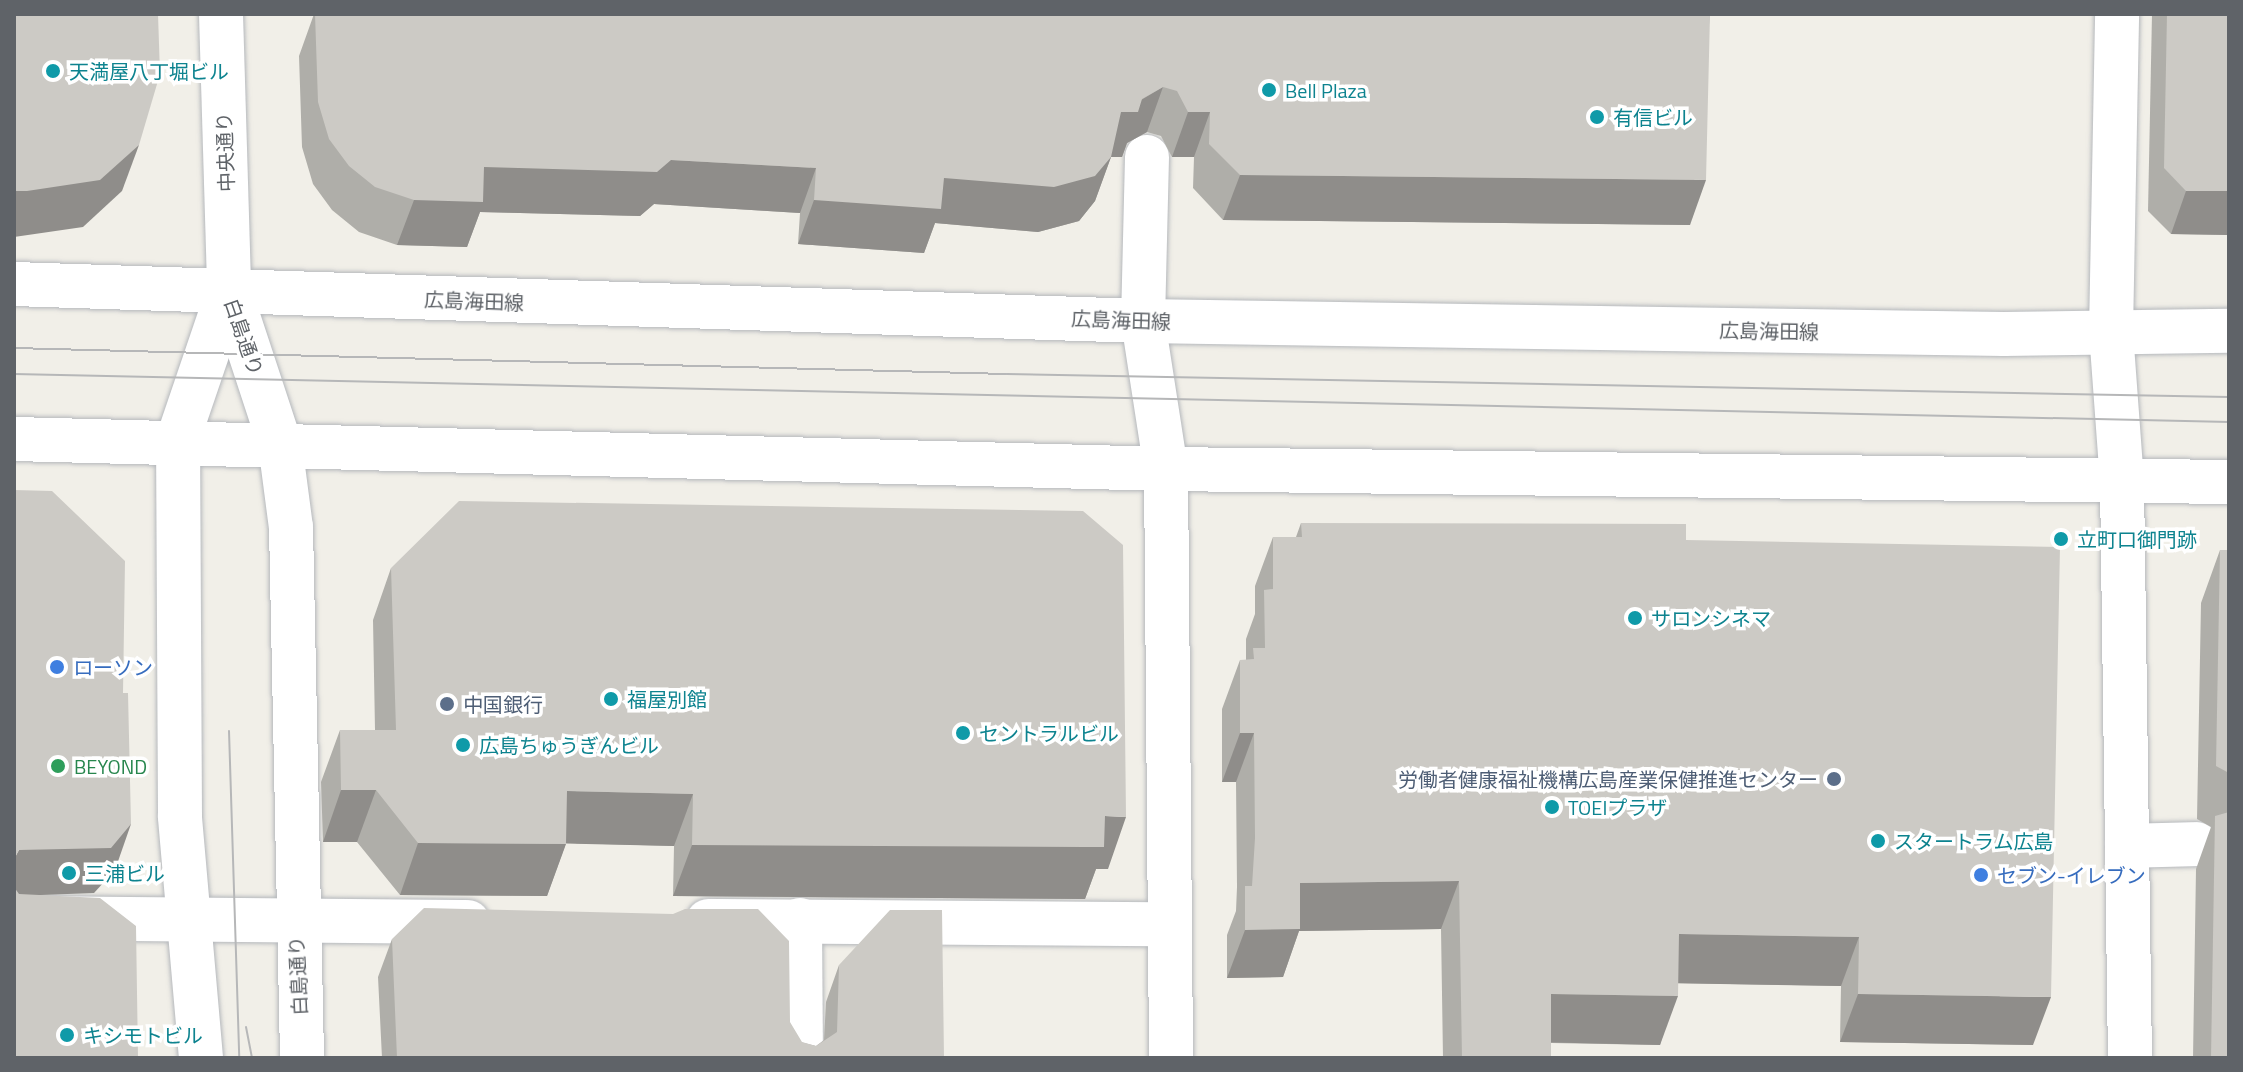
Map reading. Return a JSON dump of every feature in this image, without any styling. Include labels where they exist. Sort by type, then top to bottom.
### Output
[{"type":"street","name":"中央通り","points":[[221,14],[229,289]]},
{"type":"street","points":[[2117,14],[2111,332],[2122,481],[2130,1058]]},
{"type":"street","points":[[1147,157],[1143,321],[1166,469],[1171,1058]]},
{"type":"street","name":"広島海田線","points":[[14,284],[229,289],[425,300],[1143,321],[2229,331]]},
{"type":"street","name":"白島通り","points":[[201,1058],[192,920],[180,816],[178,439],[229,289]]},
{"type":"street","name":"白島通り","points":[[229,289],[280,444],[291,527],[295,922],[302,1058]]},
{"type":"street","points":[[14,439],[178,439],[1166,469],[2229,482]]},
{"type":"street","points":[[2127,846],[2197,844]]},
{"type":"street","points":[[14,918],[504,921]]},
{"type":"street","points":[[800,920],[801,1058]]},
{"type":"street","points":[[659,921],[1170,924]]},
{"type":"building","points":[[14,14],[158,14],[160,74],[139,145],[100,180],[14,191]]},
{"type":"building","points":[[315,14],[1710,14],[1706,180],[1240,175],[1209,144],[1210,112],[1188,112],[1177,91],[1163,87],[1142,99],[1138,112],[1121,112],[1111,157],[1095,176],[1054,187],[944,178],[941,209],[814,200],[816,168],[671,160],[657,172],[484,167],[483,202],[414,200],[375,187],[349,166],[329,139],[318,102]]},
{"type":"building","points":[[2167,14],[2229,14],[2229,191],[2186,191],[2164,168]]},
{"type":"building","points":[[14,490],[52,491],[125,561],[123,693],[128,693],[131,824],[111,848],[19,850],[14,859]]},
{"type":"building","points":[[459,501],[1083,511],[1123,545],[1126,817],[1105,816],[1104,847],[692,845],[693,794],[567,791],[566,844],[418,843],[376,790],[341,790],[340,730],[396,730],[391,568]]},
{"type":"building","points":[[1301,523],[1686,524],[1686,540],[2060,547],[2051,997],[1858,994],[1859,937],[1679,934],[1678,996],[1551,994],[1551,1058],[1462,1058],[1459,881],[1300,883],[1300,929],[1245,930],[1245,886],[1252,886],[1255,838],[1254,733],[1240,733],[1240,660],[1254,659],[1253,648],[1265,648],[1264,590],[1273,589],[1273,537],[1302,537]]},
{"type":"building","points":[[2220,550],[2229,550],[2229,773],[2216,766]]},
{"type":"building","points":[[2229,812],[2229,1058],[2211,1058],[2215,816]]},
{"type":"building","points":[[14,887],[19,894],[100,898],[136,926],[138,1058],[14,1058]]},
{"type":"building","points":[[424,908],[673,914],[685,909],[758,909],[789,941],[790,1022],[802,1042],[816,1046],[837,1032],[839,965],[890,910],[942,910],[944,1058],[397,1058],[392,939]]},
{"type":"building","points":[[1276,1057],[1370,1058],[1275,1058]]},
{"type":"tram line","points":[[14,348],[1007,374],[2229,397]]},
{"type":"tram line","points":[[14,374],[2229,422]]},
{"type":"tram line","points":[[229,731],[239,1058]]},
{"type":"tram line","points":[[246,1027],[252,1058]]},
{"type":"place","name":"天満屋八丁堀ビル","points":[[53,71]]},
{"type":"place","name":"Bell Plaza","points":[[1269,90]]},
{"type":"place","name":"有信ビル","points":[[1597,117]]},
{"type":"place","name":"立町口御門跡","points":[[2061,539]]},
{"type":"place","name":"サロンシネマ","points":[[1635,618]]},
{"type":"place","name":"ローソン","points":[[57,667]]},
{"type":"place","name":"福屋別館","points":[[611,699]]},
{"type":"place","name":"中国銀行","points":[[447,704]]},
{"type":"place","name":"セントラルビル","points":[[963,733]]},
{"type":"place","name":"広島ちゅうぎんビル","points":[[463,745]]},
{"type":"place","name":"BEYOND","points":[[58,766]]},
{"type":"place","name":"労働者健康福祉機構広島産業保健推進センター","points":[[1834,779]]},
{"type":"place","name":"TOEIプラザ","points":[[1552,807]]},
{"type":"place","name":"スタートラム広島","points":[[1878,841]]},
{"type":"place","name":"三浦ビル","points":[[69,873]]},
{"type":"place","name":"セブン-イレブン","points":[[1981,875]]},
{"type":"place","name":"キシモトビル","points":[[67,1035]]}]
